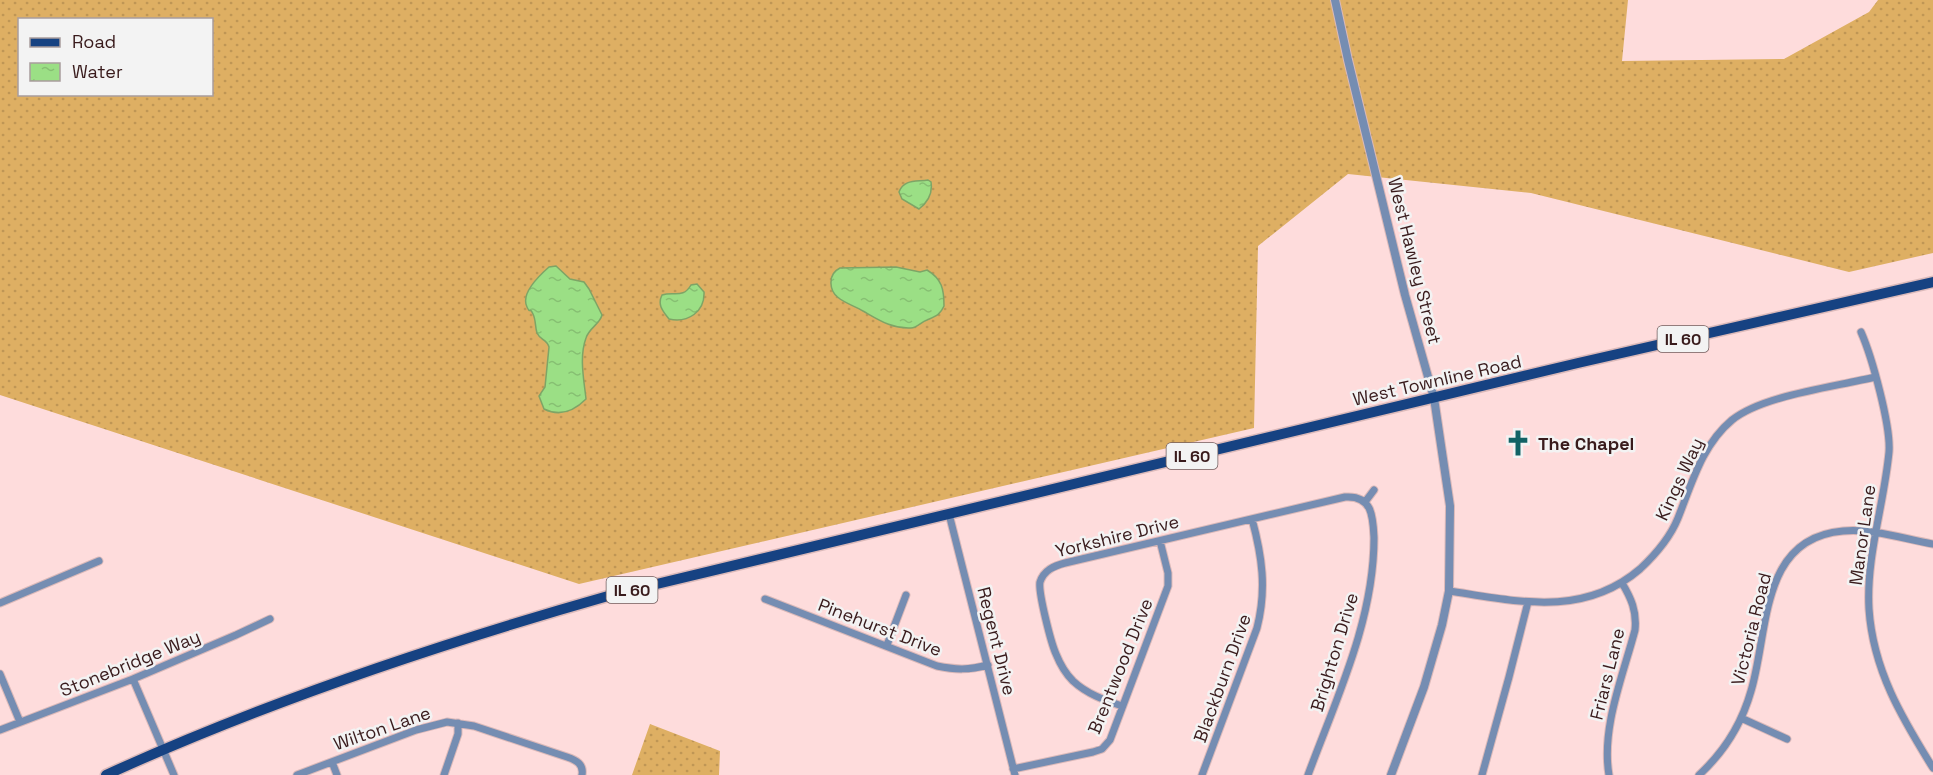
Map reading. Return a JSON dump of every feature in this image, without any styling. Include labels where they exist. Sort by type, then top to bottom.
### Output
[{"type":"main road","name":"West Townline Road","points":[[949,514],[1766,319],[1933,282]]},
{"type":"main road","name":"IL 60","points":[[106,775],[214,728],[343,680],[520,621],[638,588],[949,514]]},
{"type":"street","name":"West Hawley Street","points":[[1335,0],[1405,295],[1434,398],[1450,506],[1449,591],[1442,625],[1424,687],[1391,775]]},
{"type":"street","name":"Manor Lane","points":[[1861,332],[1867,346],[1888,431],[1889,449],[1875,534],[1869,586],[1869,609],[1882,673],[1902,718],[1933,768]]},
{"type":"street","name":"Kings Way","points":[[1449,591],[1528,602],[1572,601],[1601,593],[1622,583],[1652,558],[1676,524],[1704,453],[1713,439],[1733,420],[1747,410],[1768,402],[1875,377]]},
{"type":"street","points":[[1365,502],[1374,490]]},
{"type":"street","name":"Yorkshire Drive","points":[[1122,706],[1083,689],[1064,671],[1054,651],[1040,585],[1044,574],[1054,567],[1345,497],[1356,497],[1365,502]]},
{"type":"street","name":"Brighton Drive","points":[[1308,775],[1354,651],[1366,609],[1373,564],[1374,538],[1373,517],[1365,502]]},
{"type":"street","name":"Regent Drive","points":[[949,514],[1014,772]]},
{"type":"street","name":"Blackburn Drive","points":[[1202,775],[1262,611],[1263,566],[1252,519]]},
{"type":"street","name":"Victoria Road","points":[[1699,775],[1721,751],[1741,718],[1752,688],[1772,588],[1786,561],[1804,544],[1830,533],[1859,531],[1933,544]]},
{"type":"street","name":"Brentwood Drive","points":[[1014,772],[1102,749],[1110,740],[1168,586],[1168,573],[1160,541]]},
{"type":"street","points":[[0,603],[99,561]]},
{"type":"street","name":"Friars Lane","points":[[1609,775],[1606,760],[1607,735],[1635,630],[1633,602],[1622,583]]},
{"type":"street","points":[[887,645],[906,595]]},
{"type":"street","name":"Pinehurst Drive","points":[[765,599],[937,666],[954,670],[970,670],[988,665]]},
{"type":"street","points":[[1482,775],[1528,602]]},
{"type":"street","name":"Stonebridge Way","points":[[0,730],[133,679],[270,619]]},
{"type":"street","points":[[0,674],[20,722]]},
{"type":"street","points":[[133,679],[174,775]]},
{"type":"street","points":[[1741,718],[1787,739]]},
{"type":"street","name":"Wilton Lane","points":[[297,775],[439,723],[474,726],[567,757],[580,764],[583,770],[582,775]]},
{"type":"street","points":[[444,775],[458,734],[458,723]]},
{"type":"street","points":[[332,762],[337,775]]},
{"type":"shaded area","points":[[0,0],[1628,0],[1622,61],[1784,59],[1869,12],[1878,0],[1933,0],[1933,253],[1849,272],[1531,193],[1348,174],[1258,246],[1254,428],[579,584],[0,395]]},
{"type":"shaded area","points":[[650,724],[720,751],[719,775],[632,775]]},
{"type":"water","points":[[928,180],[931,182],[930,194],[919,209],[902,199],[899,192],[904,185]]},
{"type":"water","points":[[556,266],[570,279],[584,282],[602,315],[589,331],[584,345],[583,368],[586,399],[572,410],[561,413],[544,409],[539,396],[545,387],[549,347],[537,333],[534,316],[526,302],[526,296],[537,279],[549,267]]},
{"type":"water","points":[[896,267],[920,272],[927,270],[936,277],[941,285],[944,306],[935,316],[913,328],[898,327],[880,321],[843,301],[832,288],[832,275],[840,268]]},
{"type":"water","points":[[697,284],[704,292],[702,305],[698,310],[683,319],[669,319],[660,305],[662,295],[685,292],[691,285]]},
{"type":"place","name":"The Chapel","points":[[1518,443]]}]
